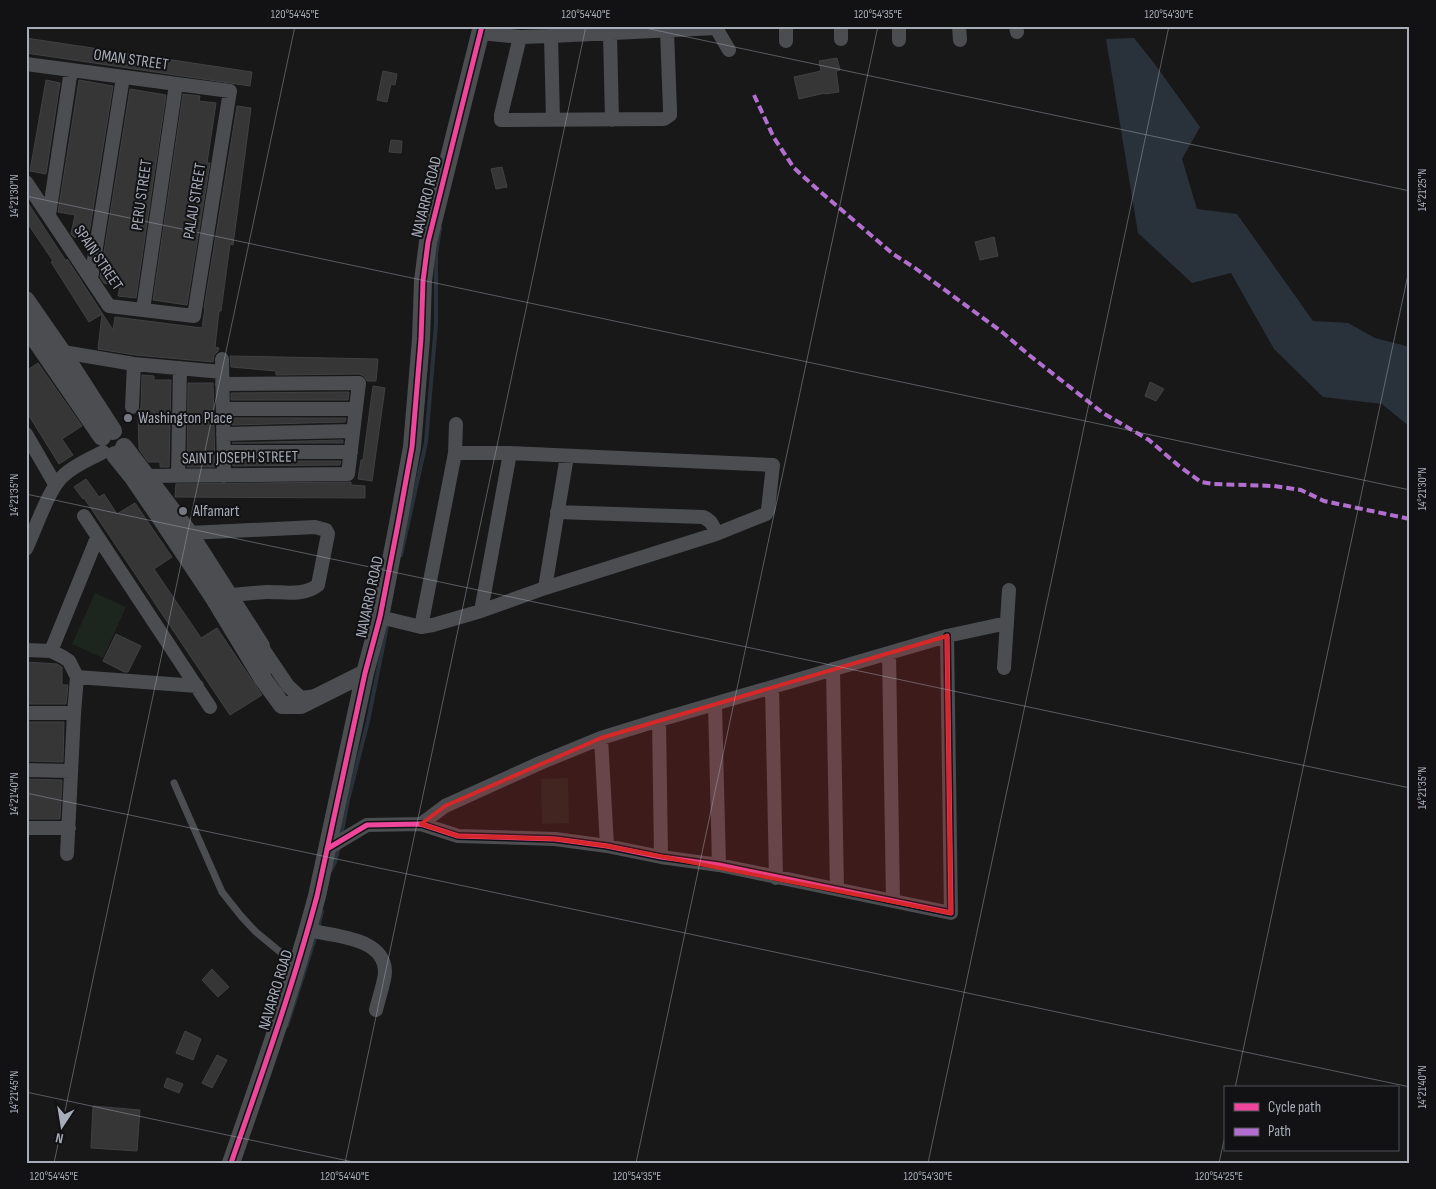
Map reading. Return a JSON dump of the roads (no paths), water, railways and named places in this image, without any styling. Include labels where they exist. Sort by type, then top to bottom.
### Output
[{"type":"street","points":[[786,26],[786,40]]},
{"type":"street","points":[[481,30],[520,37],[610,34],[716,27],[729,50]]},
{"type":"street","name":"NAVARRO ROAD","points":[[232,1163],[273,1042],[296,965],[314,932],[317,896],[336,843],[365,673],[386,619],[398,524],[412,447],[421,339],[423,281],[428,242],[481,30]]},
{"type":"street","points":[[520,37],[501,120],[664,119],[670,115],[667,31]]},
{"type":"street","points":[[610,34],[612,120]]},
{"type":"street","points":[[551,36],[553,120]]},
{"type":"street","name":"OMAN STREET","points":[[26,64],[230,91]]},
{"type":"street","points":[[49,216],[71,70]]},
{"type":"street","points":[[91,279],[123,77]]},
{"type":"street","name":"PERU STREET","points":[[143,310],[176,84]]},
{"type":"street","name":"PALAU STREET","points":[[194,316],[230,91]]},
{"type":"street","name":"SPAIN STREET","points":[[26,182],[109,306],[194,316]]},
{"type":"street","points":[[26,300],[62,352],[112,444]]},
{"type":"street","points":[[26,326],[112,444],[167,515],[222,597],[261,646],[288,686],[302,698],[322,695]]},
{"type":"street","points":[[41,348],[134,364],[359,383],[351,452],[224,452]]},
{"type":"street","points":[[132,406],[134,364]]},
{"type":"street","points":[[178,476],[180,368]]},
{"type":"street","points":[[222,372],[224,476]]},
{"type":"street","points":[[223,409],[356,409]]},
{"type":"street","points":[[421,627],[455,453],[456,424]]},
{"type":"street","points":[[223,434],[353,431]]},
{"type":"street","points":[[26,434],[55,484]]},
{"type":"street","points":[[26,549],[55,484],[63,475],[112,444]]},
{"type":"street","name":"SAINT JOSEPH STREET","points":[[138,476],[348,474],[351,452]]},
{"type":"street","points":[[386,619],[421,627],[433,625],[482,611],[545,588],[716,534],[766,514],[773,465],[510,453],[455,453]]},
{"type":"street","points":[[482,611],[510,453]]},
{"type":"street","points":[[545,588],[567,456]]},
{"type":"street","points":[[557,512],[703,517],[713,524],[716,534]]},
{"type":"street","points":[[167,515],[189,533],[262,679],[282,705],[301,705],[365,673]]},
{"type":"street","points":[[84,516],[210,707]]},
{"type":"street","points":[[189,533],[315,527],[326,530],[328,534],[318,585],[312,590],[222,597]]},
{"type":"street","points":[[51,651],[97,538]]},
{"type":"street","points":[[1004,668],[1009,590]]},
{"type":"street","points":[[421,824],[446,806],[540,763],[601,738],[947,636],[1006,623]]},
{"type":"street","points":[[336,843],[367,825],[421,824],[458,836],[555,839],[719,865],[951,913],[947,636]]},
{"type":"street","points":[[261,646],[262,679]]},
{"type":"street","points":[[26,650],[51,651],[63,657],[69,661],[77,677],[67,854]]},
{"type":"street","points":[[889,653],[893,901]]},
{"type":"street","points":[[833,669],[837,889]]},
{"type":"street","points":[[77,677],[196,686]]},
{"type":"street","points":[[772,687],[776,878]]},
{"type":"street","points":[[715,704],[719,865]]},
{"type":"street","points":[[26,712],[74,714]]},
{"type":"street","points":[[659,720],[661,857]]},
{"type":"street","points":[[601,738],[607,846]]},
{"type":"street","points":[[26,770],[71,771]]},
{"type":"street","points":[[26,828],[68,828]]},
{"type":"street","points":[[314,932],[368,944],[381,955],[385,972],[376,1010]]},
{"type":"lane","points":[[174,783],[222,892],[256,932],[296,965]]},
{"type":"waterway","points":[[401,555],[426,442],[436,324],[436,254],[440,228]]},
{"type":"waterway","points":[[341,836],[368,721],[388,621]]},
{"type":"waterway","points":[[331,870],[339,846]]},
{"type":"waterway","points":[[318,928],[322,911]]},
{"type":"waterway","points":[[287,1026],[316,935]]},
{"type":"place","name":"Washington Place","points":[[128,418]]},
{"type":"place","name":"Alfamart","points":[[183,511]]}]
